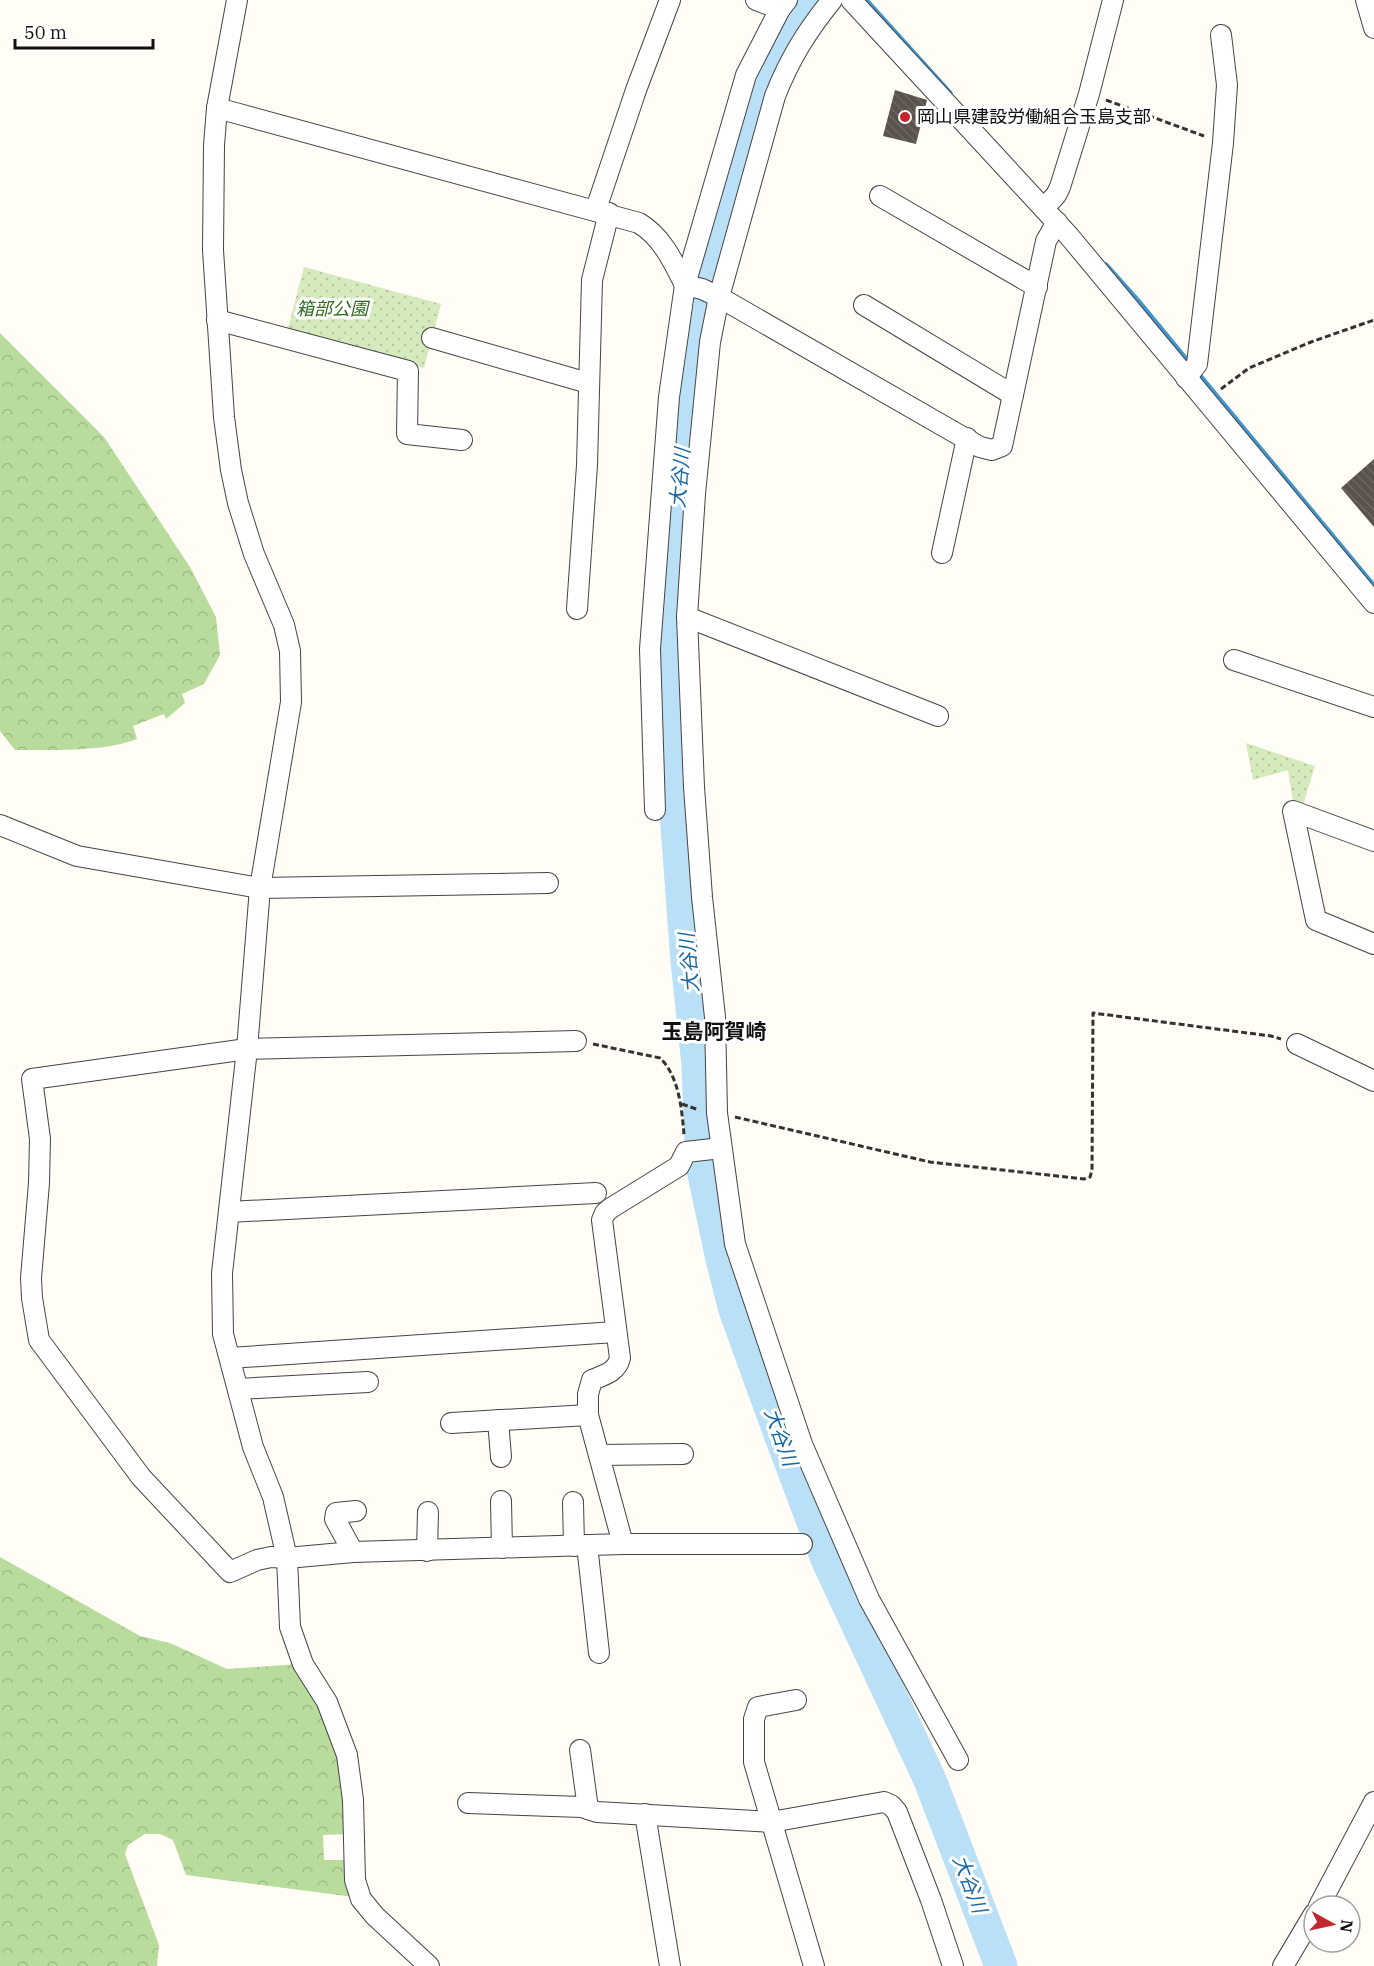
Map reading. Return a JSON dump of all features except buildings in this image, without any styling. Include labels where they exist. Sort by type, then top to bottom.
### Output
[{"type":"street","points":[[237,0],[217,108],[213,191],[217,320],[224,417],[238,503],[254,554],[284,625],[290,651],[291,702],[260,888],[247,1049],[222,1273],[223,1334],[253,1447],[273,1497],[287,1558],[290,1627],[303,1664],[327,1702],[347,1755],[353,1800],[355,1880],[361,1899],[375,1916],[429,1966]]},
{"type":"street","points":[[577,609],[587,465],[592,280],[602,211],[636,90],[670,0]]},
{"type":"street","points":[[655,810],[650,649],[669,397],[685,285],[746,75],[784,5],[756,0]]},
{"type":"street","points":[[832,0],[809,28],[798,46],[775,96],[719,297],[708,354],[695,494],[687,617],[696,820],[715,1017],[717,1113],[735,1244],[802,1444],[869,1599],[958,1760]]},
{"type":"street","points":[[851,0],[1051,207],[1191,372],[1374,603]]},
{"type":"street","points":[[217,108],[602,211],[639,223],[652,231],[685,285],[702,289],[719,297],[980,447],[992,450],[1002,446],[1037,287],[1051,207],[1089,94],[1113,0]]},
{"type":"street","points":[[1366,0],[1374,28]]},
{"type":"street","points":[[1191,372],[1223,142],[1227,85],[1221,35]]},
{"type":"street","points":[[880,196],[1037,287]]},
{"type":"street","points":[[864,305],[1013,395]]},
{"type":"street","points":[[217,320],[408,371],[407,434],[462,441]]},
{"type":"street","points":[[432,338],[588,383]]},
{"type":"street","points":[[942,553],[967,438]]},
{"type":"street","points":[[687,617],[938,716]]},
{"type":"street","points":[[1234,660],[1374,707]]},
{"type":"street","points":[[1374,841],[1293,811],[1316,920],[1374,945]]},
{"type":"street","points":[[0,825],[77,856],[260,888],[548,883]]},
{"type":"street","points":[[576,1041],[247,1049],[32,1079],[40,1139],[39,1183],[31,1278],[39,1340],[141,1477],[230,1572],[257,1560],[271,1557],[287,1558],[353,1552],[623,1544],[802,1544]]},
{"type":"street","points":[[1297,1044],[1374,1081]]},
{"type":"street","points":[[623,1544],[588,1415],[588,1394],[592,1380],[618,1366],[620,1358],[602,1220],[611,1208],[679,1166],[686,1152],[721,1148]]},
{"type":"street","points":[[229,1212],[596,1193]]},
{"type":"street","points":[[230,1358],[615,1332]]},
{"type":"street","points":[[238,1389],[368,1382]]},
{"type":"street","points":[[451,1423],[588,1415]]},
{"type":"street","points":[[498,1420],[501,1457]]},
{"type":"street","points":[[598,1455],[683,1454]]},
{"type":"street","points":[[501,1501],[502,1548]]},
{"type":"street","points":[[573,1502],[599,1653]]},
{"type":"street","points":[[353,1552],[335,1519],[336,1513],[356,1511]]},
{"type":"street","points":[[427,1551],[428,1512]]},
{"type":"street","points":[[796,1700],[758,1707],[754,1713],[754,1762],[814,1966]]},
{"type":"street","points":[[580,1750],[588,1809]]},
{"type":"street","points":[[468,1803],[582,1807],[597,1812],[771,1822],[884,1802],[891,1805],[897,1812],[931,1900],[953,1966]]},
{"type":"street","points":[[1325,1894],[1374,1802]]},
{"type":"street","points":[[645,1814],[670,1966]]},
{"type":"street","points":[[1283,1966],[1302,1934]]},
{"type":"path","points":[[1089,94],[1223,142]]},
{"type":"path","points":[[1218,391],[1248,368],[1311,342],[1374,320]]},
{"type":"path","points":[[717,1113],[930,1162],[1084,1179],[1090,1177],[1092,1170],[1093,1013],[1271,1036],[1297,1044]]},
{"type":"path","points":[[576,1041],[660,1058],[668,1065],[682,1104],[686,1152]]},
{"type":"path","points":[[682,1104],[688,1107]]},
{"type":"green space","name":"箱部公園","points":[[304,267],[441,304],[424,368],[287,332]]},
{"type":"green space","points":[[0,333],[104,437],[190,567],[216,617],[220,655],[204,684],[182,694],[185,703],[166,719],[164,714],[133,726],[137,739],[93,748],[15,750],[0,731]]},
{"type":"green space","points":[[1246,743],[1315,766],[1303,805],[1293,803],[1288,770],[1253,780]]},
{"type":"green space","points":[[0,1557],[140,1636],[170,1643],[227,1669],[299,1664],[337,1738],[349,1834],[323,1835],[324,1860],[349,1860],[354,1897],[186,1875],[173,1840],[160,1834],[145,1834],[128,1845],[125,1854],[159,1945],[157,1966],[0,1966]]},
{"type":"waterway","name":"大谷川","points":[[810,0],[792,23],[762,79],[702,289],[688,382],[675,547],[672,759],[687,961],[698,1065],[702,1165],[735,1310],[777,1426],[827,1559],[930,1780],[1001,1966]]},
{"type":"waterway","points":[[866,0],[950,93]]},
{"type":"waterway","points":[[1106,265],[1191,365]]},
{"type":"waterway","points":[[1197,372],[1374,586]]},
{"type":"place","name":"岡山県建設労働組合玉島支部","points":[[905,117]]},
{"type":"district","name":"玉島阿賀崎","points":[[714,1032]]}]
